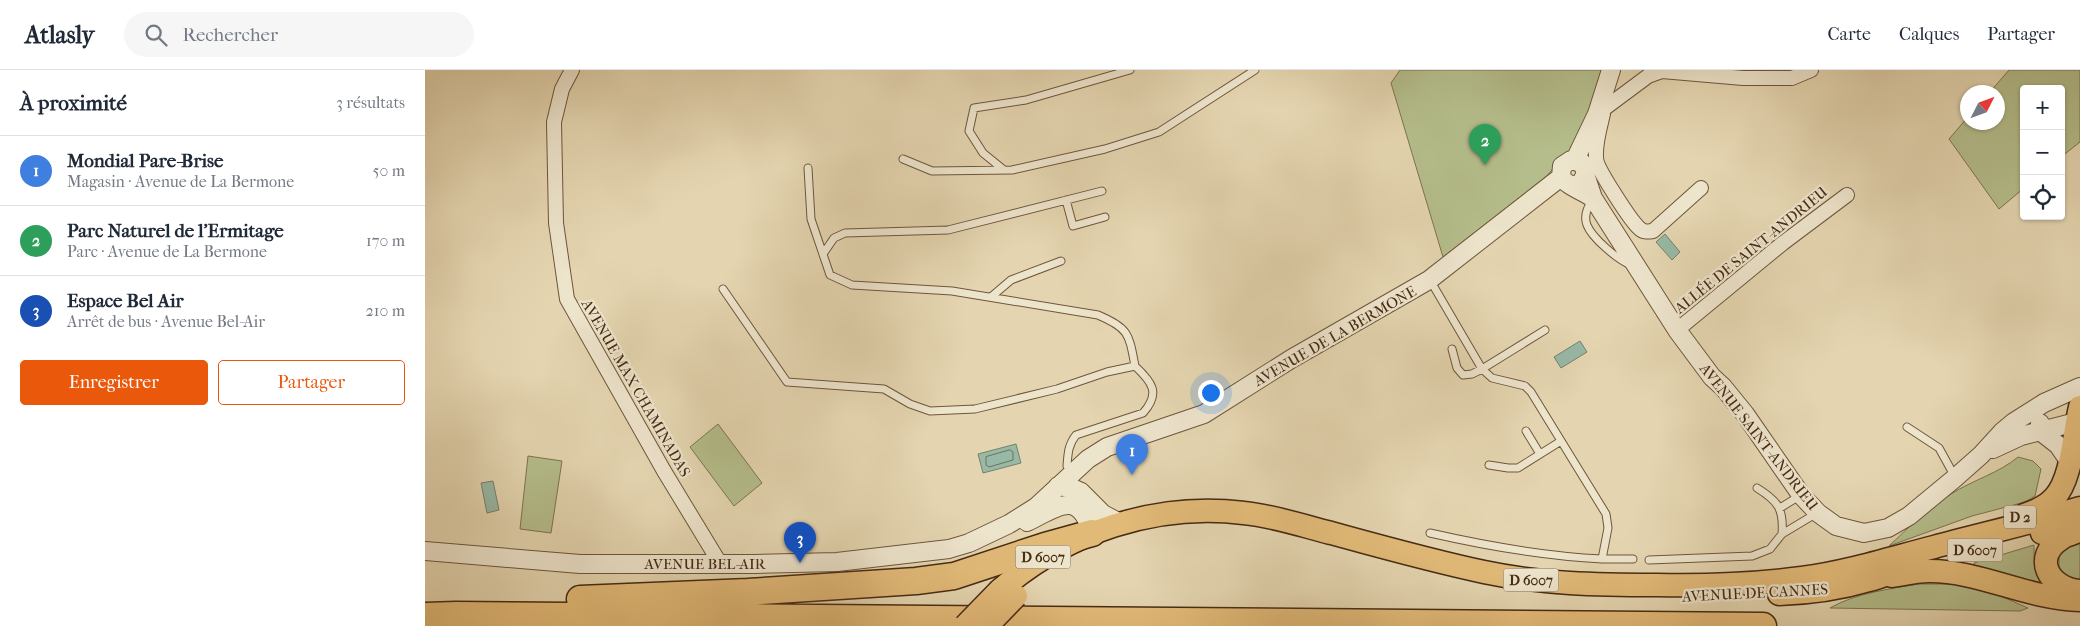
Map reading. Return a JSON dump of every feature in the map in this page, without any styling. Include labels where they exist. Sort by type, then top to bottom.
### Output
[{"type":"highway","points":[[425,607],[465,602],[748,592],[916,582],[954,576],[1045,546],[1092,533]]},
{"type":"highway","points":[[425,616],[1763,626]]},
{"type":"main road","name":"D 2","points":[[1945,544],[2042,508],[2058,493],[2062,486],[2079,420]]},
{"type":"main road","name":"D 6007","points":[[987,626],[1008,593],[1036,562],[1059,548],[1092,533],[1175,512],[1211,510],[1245,513],[1277,519],[1443,563],[1531,580],[1659,586],[1761,582],[1824,574],[2022,526],[2080,508]]},
{"type":"main road","name":"AVENUE DE CANNES","points":[[1008,593],[1077,555],[1151,530],[1179,525],[1210,524],[1240,526],[1401,568],[1481,585],[1560,595],[1662,597],[1811,593],[1871,580],[1903,568],[2060,529],[2080,528]]},
{"type":"main road","points":[[2080,528],[2056,542],[2047,554],[2046,560],[2048,573],[2056,584],[2063,588],[2080,591]]},
{"type":"main road","points":[[1871,580],[1929,570],[1966,576],[2050,597],[2080,600]]},
{"type":"main road","name":"D 6007","points":[[965,626],[1008,593]]},
{"type":"street","name":"AVENUE MAX CHAMINADAS","points":[[572,70],[561,89],[554,122],[556,223],[567,299],[647,441],[721,564]]},
{"type":"street","points":[[1611,70],[1601,111],[1596,162],[1624,209],[1639,229],[1646,232],[1653,231],[1701,188]]},
{"type":"street","points":[[1601,111],[1648,76],[1662,72],[1743,78],[1792,78],[1811,70]]},
{"type":"street","name":"AVENUE SAINT-ANDRIEU","points":[[1601,111],[1575,160],[1585,166],[1573,180],[1593,198],[1677,330],[1712,377],[1723,387],[1745,414],[1801,495],[1817,513],[1837,526],[1864,533],[1887,528],[1909,516],[1981,455],[2008,427],[2044,403],[2080,387]]},
{"type":"street","name":"AVENUE DE LA BERMONE","points":[[1073,474],[1088,459],[1120,441],[1204,414],[1291,359],[1429,280],[1573,180]]},
{"type":"street","name":"ALLÉE DE SAINT-ANDRIEU","points":[[1677,330],[1783,243],[1847,195]]},
{"type":"street","points":[[2040,431],[2040,413],[2044,403],[2064,409],[2079,420]]},
{"type":"street","points":[[1981,455],[2011,439],[2079,420]]},
{"type":"street","points":[[2040,431],[2058,445],[2069,461]]},
{"type":"street","points":[[1088,459],[1087,486],[1095,504]]},
{"type":"street","name":"AVENUE BEL-AIR","points":[[425,551],[580,564],[721,564],[825,563],[949,549],[969,543],[1009,524],[1036,507],[1073,474]]},
{"type":"street","points":[[1059,486],[1081,492],[1103,514],[1122,524]]},
{"type":"street","name":"AVENUE BEL-AIR","points":[[1009,524],[1027,522],[1067,504],[1075,505],[1082,511],[1092,533]]},
{"type":"lane","points":[[1004,170],[983,153],[969,131],[974,108],[1026,100],[1130,70]]},
{"type":"lane","points":[[903,159],[932,170],[1012,170],[1105,149],[1159,132],[1255,70]]},
{"type":"lane","points":[[808,168],[811,219],[830,275],[852,285],[952,291],[1098,316],[1115,322],[1129,336],[1135,366],[1147,377],[1153,388],[1153,398],[1150,406],[1143,413],[1076,435],[1070,442],[1067,454],[1067,466],[1073,474]]},
{"type":"lane","points":[[823,254],[834,238],[845,233],[948,230],[1102,191]]},
{"type":"lane","points":[[1066,200],[1073,226],[1105,218]]},
{"type":"lane","points":[[991,297],[1011,280],[1061,261]]},
{"type":"lane","points":[[1429,280],[1482,369],[1492,378],[1525,386],[1531,392],[1606,514],[1608,528],[1602,559]]},
{"type":"lane","points":[[723,289],[787,382],[884,389],[910,404],[930,411],[975,409],[1057,389],[1107,372],[1135,366]]},
{"type":"lane","points":[[1453,349],[1457,368],[1463,375],[1472,374],[1545,330]]},
{"type":"lane","points":[[1907,427],[1939,448],[1955,478]]},
{"type":"lane","points":[[1526,431],[1540,454]]},
{"type":"lane","points":[[1489,465],[1518,468],[1561,441]]},
{"type":"lane","points":[[1757,488],[1771,497],[1780,508],[1783,521],[1782,534]]},
{"type":"lane","points":[[1780,508],[1801,495]]},
{"type":"lane","points":[[1649,560],[1752,556],[1770,549],[1782,534],[1817,513]]},
{"type":"lane","points":[[1430,533],[1498,548],[1557,557],[1633,559]]},
{"type":"shaded area","points":[[1400,70],[1602,70],[1594,101],[1571,151],[1559,161],[1547,176],[1443,257],[1391,83]]},
{"type":"shaded area","points":[[2009,70],[2080,70],[2080,142],[2065,154],[2065,85],[2020,85],[2020,191],[1999,209],[1949,139],[1960,126],[1960,130],[2005,130],[2005,85],[1996,85]]},
{"type":"shaded area","points":[[718,424],[762,483],[734,506],[690,447]]},
{"type":"shaded area","points":[[528,456],[562,461],[551,533],[520,529]]},
{"type":"shaded area","points":[[2018,457],[2033,461],[2041,469],[2035,496],[2025,502],[1972,516],[1889,546],[1934,506],[1959,489],[2003,468]]},
{"type":"shaded area","points":[[2080,538],[2080,584],[2071,583],[2059,570],[2059,553]]},
{"type":"shaded area","points":[[2034,545],[2036,568],[2048,589],[1973,568],[1974,563]]},
{"type":"shaded area","points":[[1919,584],[1953,584],[1996,594],[2028,608],[2020,611],[1830,608],[1862,595]]},
{"type":"water","points":[[1665,234],[1680,252],[1672,260],[1656,242]]},
{"type":"water","points":[[1580,341],[1587,352],[1561,368],[1554,357]]},
{"type":"water","points":[[1016,444],[1021,463],[983,473],[978,454]]},
{"type":"water","points":[[493,481],[499,510],[487,513],[481,483]]},
{"type":"place","name":"Parc Naturel de l'Ermitage","points":[[1485,165]]},
{"type":"place","name":"Mondial Pare-Brise","points":[[1132,475]]},
{"type":"place","name":"Espace Bel Air","points":[[800,563]]}]
